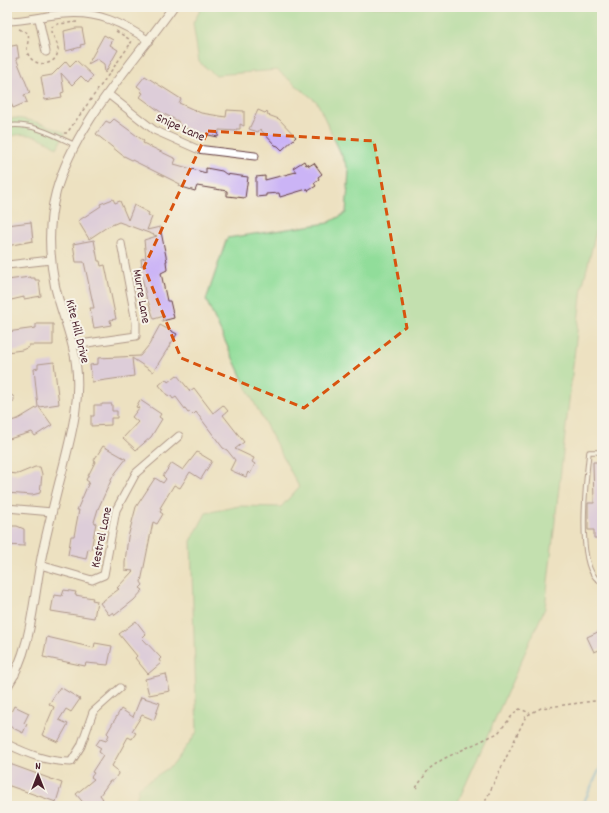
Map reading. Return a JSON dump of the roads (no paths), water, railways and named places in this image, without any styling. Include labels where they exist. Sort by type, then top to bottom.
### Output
[{"type":"street","name":"Kite Hill Drive","points":[[7,688],[15,675],[24,649],[40,565],[75,421],[78,392],[73,345],[55,287],[51,260],[51,220],[56,193],[75,145],[108,94],[173,7]]},
{"type":"street","points":[[7,21],[64,14],[88,13],[110,18],[149,41]]},
{"type":"street","points":[[39,18],[46,52]]},
{"type":"street","name":"Snipe Lane","points":[[108,94],[154,130],[197,149],[255,156]]},
{"type":"street","name":"Murre Lane","points":[[73,345],[136,336],[136,322],[121,243]]},
{"type":"street","points":[[7,265],[51,260]]},
{"type":"street","name":"Kestrel Lane","points":[[40,565],[92,580],[104,575],[116,510],[136,473],[179,436]]},
{"type":"street","points":[[7,508],[52,512]]},
{"type":"street","points":[[7,670],[15,675]]},
{"type":"street","points":[[7,744],[26,753],[54,762],[71,762],[81,746],[93,712],[120,688]]},
{"type":"lane","points":[[7,126],[27,126],[49,132],[75,145]]},
{"type":"lane","points":[[602,452],[589,452],[584,498],[584,535],[589,564],[594,576],[602,582]]},
{"type":"waterway","points":[[582,806],[602,764]]}]
